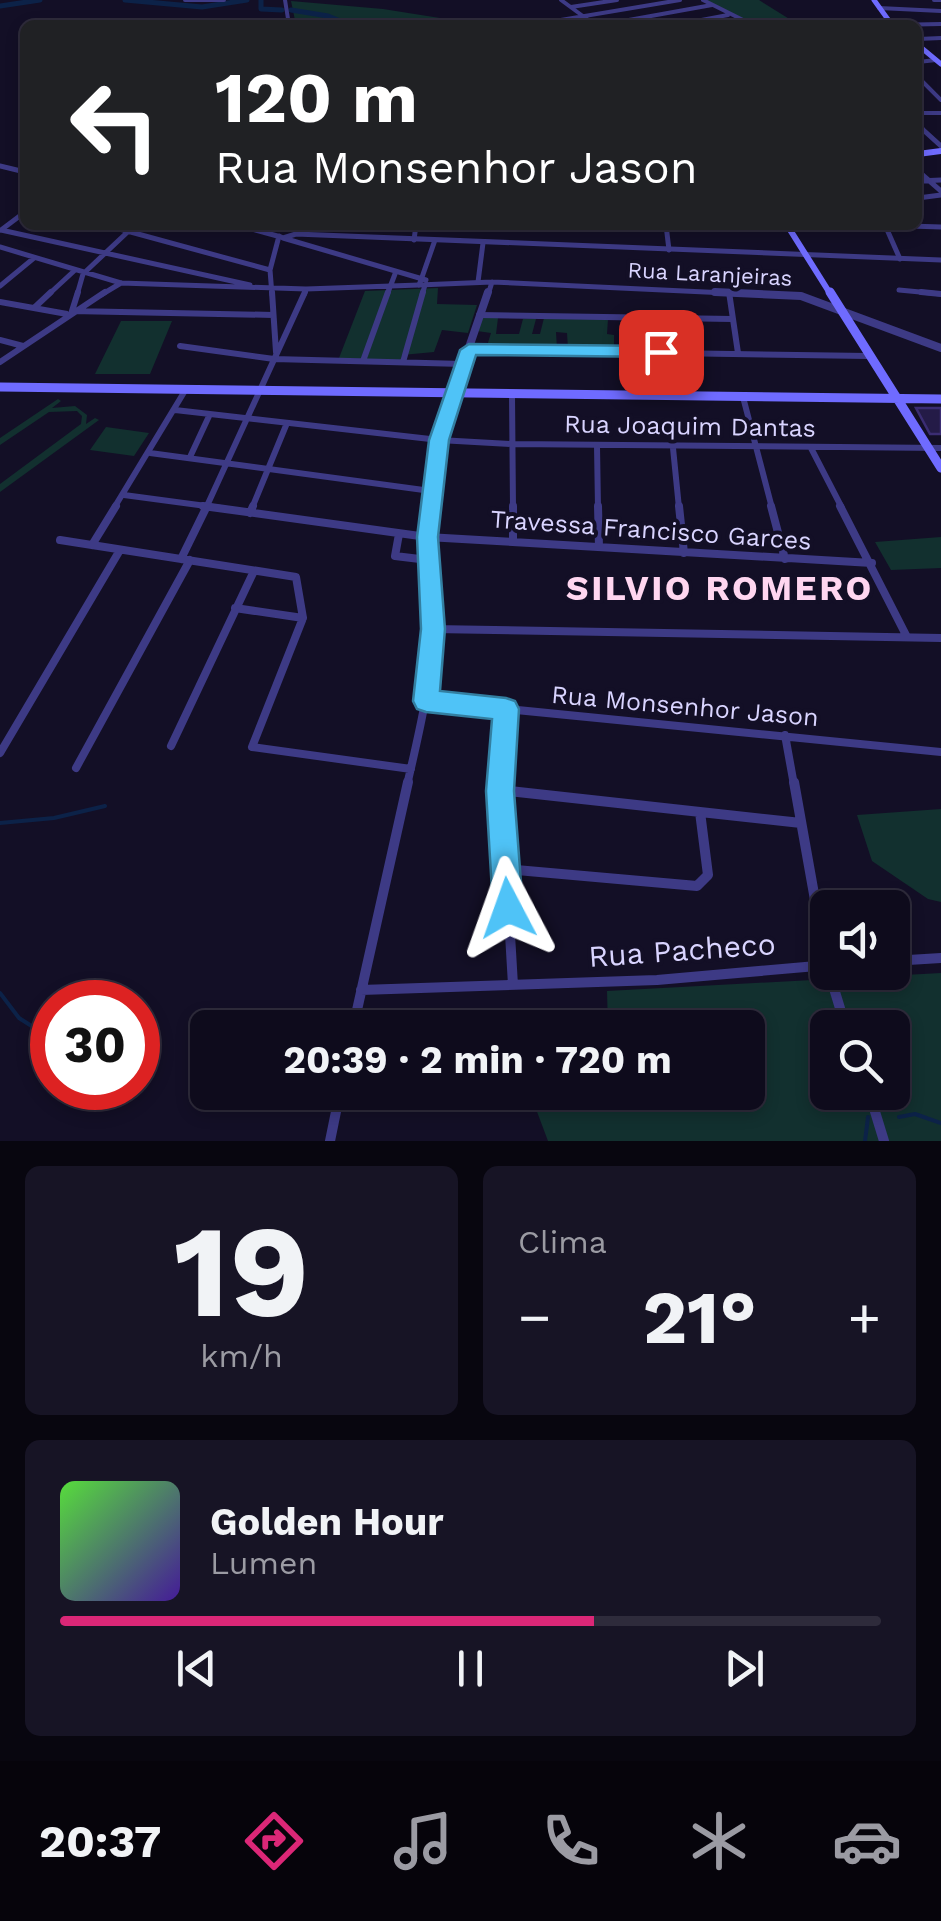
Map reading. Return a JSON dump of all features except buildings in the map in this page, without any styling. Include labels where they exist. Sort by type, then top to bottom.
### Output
[{"type":"main road","points":[[874,0],[888,20]]},
{"type":"main road","points":[[789,230],[941,468]]},
{"type":"main road","points":[[0,387],[941,400]]},
{"type":"street","points":[[190,0],[224,1]]},
{"type":"street","points":[[561,0],[590,20]]},
{"type":"street","points":[[571,7],[618,0]]},
{"type":"street","points":[[552,20],[680,0]]},
{"type":"street","points":[[703,0],[742,20]]},
{"type":"street","points":[[934,0],[941,0]]},
{"type":"street","points":[[628,20],[712,6]]},
{"type":"street","points":[[879,8],[941,10]]},
{"type":"street","points":[[703,20],[728,14]]},
{"type":"street","points":[[922,130],[941,151]]},
{"type":"street","points":[[922,175],[941,193]]},
{"type":"street","points":[[922,181],[941,180]]},
{"type":"street","points":[[0,230],[107,250],[266,288]]},
{"type":"street","points":[[121,230],[270,270]]},
{"type":"street","points":[[255,230],[280,237],[296,234],[941,260]]},
{"type":"street","points":[[414,240],[415,230]]},
{"type":"street","points":[[667,230],[670,250]]},
{"type":"street","points":[[884,230],[900,259]]},
{"type":"street","points":[[70,312],[84,274],[128,232]]},
{"type":"street","points":[[275,356],[273,315],[266,288],[280,237]]},
{"type":"street","name":"Rua Laranjeiras","points":[[280,237],[422,284],[492,282],[801,296],[941,348]]},
{"type":"street","points":[[402,362],[435,240]]},
{"type":"street","points":[[478,282],[484,243]]},
{"type":"street","points":[[0,247],[84,274],[165,286]]},
{"type":"street","points":[[0,260],[12,251]]},
{"type":"street","points":[[0,286],[34,258]]},
{"type":"street","points":[[34,308],[74,271]]},
{"type":"street","points":[[363,361],[395,274]]},
{"type":"street","points":[[0,362],[70,312],[121,282]]},
{"type":"street","points":[[357,1010],[426,701],[433,629],[428,537],[439,440],[492,282]]},
{"type":"street","points":[[112,288],[306,289],[422,284]]},
{"type":"street","points":[[76,768],[185,560],[306,289]]},
{"type":"street","points":[[899,290],[941,294]]},
{"type":"street","points":[[729,292],[738,353]]},
{"type":"street","points":[[801,296],[832,298]]},
{"type":"street","points":[[0,302],[70,312],[273,315]]},
{"type":"street","points":[[480,316],[732,318]]},
{"type":"street","points":[[0,340],[23,346]]},
{"type":"street","points":[[180,346],[275,356],[463,364]]},
{"type":"street","points":[[469,350],[868,356]]},
{"type":"street","points":[[92,545],[186,389]]},
{"type":"street","points":[[512,395],[514,541]]},
{"type":"street","points":[[742,398],[785,559]]},
{"type":"street","name":"Rua Joaquim Dantas","points":[[175,410],[439,440],[511,444],[941,448]]},
{"type":"street","points":[[190,458],[210,414]]},
{"type":"street","points":[[250,513],[287,422]]},
{"type":"street","points":[[597,446],[599,546]]},
{"type":"street","points":[[673,448],[684,553]]},
{"type":"street","points":[[810,448],[907,637]]},
{"type":"street","points":[[150,453],[431,490]]},
{"type":"street","name":"Travessa Francisco Garces","points":[[124,495],[428,537],[872,563]]},
{"type":"street","points":[[399,534],[395,556],[428,560]]},
{"type":"street","points":[[60,540],[296,578],[303,618],[252,747],[411,769]]},
{"type":"street","points":[[0,753],[120,550]]},
{"type":"street","points":[[171,746],[254,571]]},
{"type":"street","points":[[236,608],[303,618]]},
{"type":"street","points":[[433,629],[941,638]]},
{"type":"street","name":"Rua Monsenhor Jason","points":[[426,701],[941,752]]},
{"type":"street","points":[[506,709],[500,790],[513,985]]},
{"type":"street","points":[[785,735],[813,890]]},
{"type":"street","points":[[500,790],[801,822]]},
{"type":"street","points":[[506,869],[697,886],[708,875],[700,812]]},
{"type":"street","points":[[910,960],[941,958]]},
{"type":"street","name":"Rua Pacheco","points":[[361,990],[657,980],[810,969]]},
{"type":"street","points":[[330,1141],[336,1110]]},
{"type":"street","points":[[875,1110],[884,1141]]},
{"type":"green space","points":[[706,0],[759,0],[791,20],[746,20]]},
{"type":"green space","points":[[291,1],[452,20],[295,20]]},
{"type":"green space","points":[[438,288],[437,304],[477,305],[468,333],[442,330],[434,352],[402,355],[401,361],[339,358],[365,291]]},
{"type":"green space","points":[[481,317],[498,318],[496,334],[519,334],[523,319],[536,319],[532,334],[540,334],[544,318],[608,319],[607,334],[614,335],[614,349],[568,349],[567,333],[556,332],[557,349],[486,349],[491,333],[477,331]]},
{"type":"green space","points":[[121,321],[172,321],[150,374],[95,374]]},
{"type":"green space","points":[[58,399],[61,401],[52,408],[75,406],[87,415],[86,424],[95,418],[99,420],[0,492],[0,484],[81,424],[82,416],[77,411],[49,412],[0,445],[0,438]]},
{"type":"green space","points":[[106,427],[149,433],[134,456],[90,450]]},
{"type":"green space","points":[[941,537],[941,568],[891,570],[875,542]]},
{"type":"green space","points":[[941,809],[941,902],[928,899],[872,861],[857,815]]},
{"type":"green space","points":[[941,973],[941,1141],[548,1141],[536,1110],[765,1110],[765,1010],[608,1010],[607,991],[810,980],[810,990],[910,990],[910,975]]},
{"type":"waterway","points":[[0,6],[40,0]]},
{"type":"waterway","points":[[125,0],[202,7],[247,0]]},
{"type":"waterway","points":[[261,0],[261,9],[282,10]]},
{"type":"waterway","points":[[291,10],[338,20]]},
{"type":"waterway","points":[[0,823],[54,818],[105,806]]},
{"type":"waterway","points":[[0,993],[19,1018],[30,1025]]},
{"type":"waterway","points":[[899,1117],[915,1114],[941,1123]]},
{"type":"waterway","points":[[865,1141],[868,1117]]},
{"type":"district","name":"SILVIO ROMERO","points":[[720,588]]},
{"type":"route","points":[[508,908],[500,791],[506,709],[426,701],[433,629],[428,537],[439,440],[469,350],[661,352]]}]
